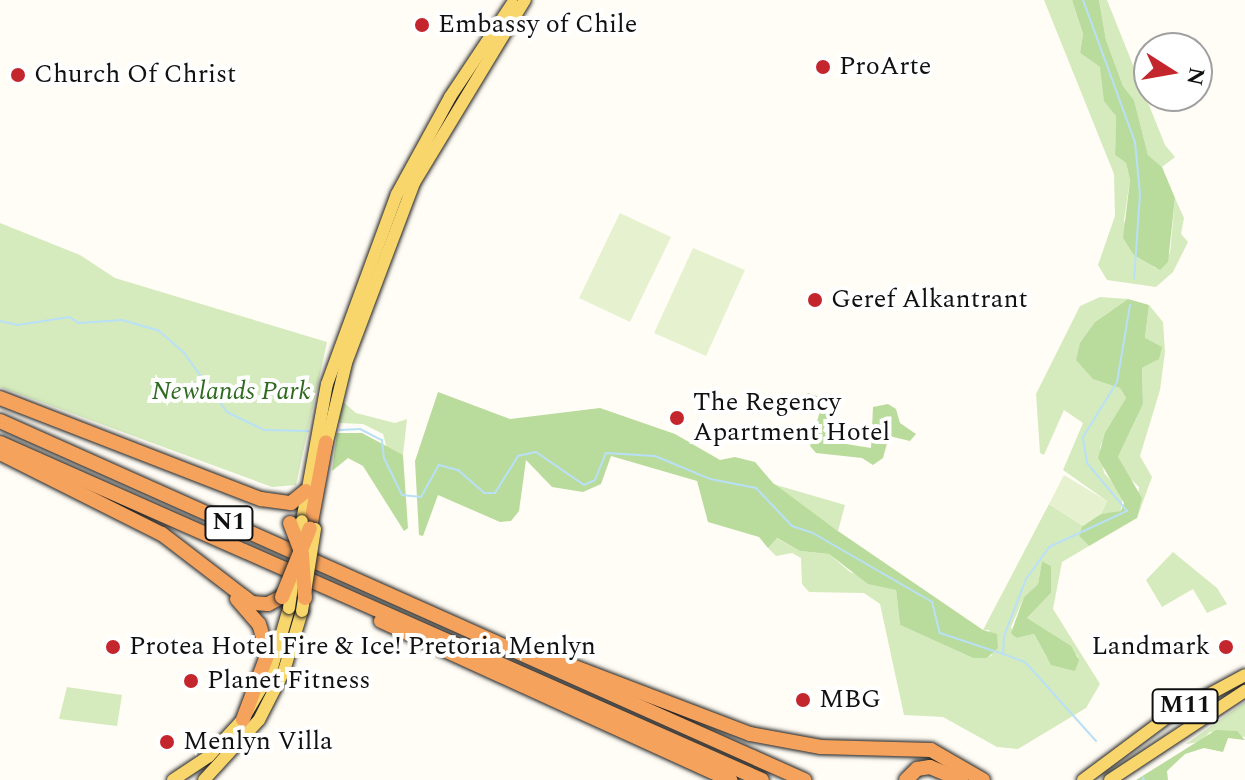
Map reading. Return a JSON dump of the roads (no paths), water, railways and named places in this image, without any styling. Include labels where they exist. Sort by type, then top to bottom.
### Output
[{"type":"highway","points":[[0,398],[261,499],[304,525]]},
{"type":"highway","name":"N1","points":[[0,421],[804,780]]},
{"type":"highway","points":[[294,603],[304,525],[326,442]]},
{"type":"highway","name":"N1","points":[[0,443],[762,780]]},
{"type":"highway","points":[[0,453],[162,534],[252,603],[294,603]]},
{"type":"highway","points":[[261,499],[291,503],[306,491]]},
{"type":"highway","points":[[294,603],[293,580],[300,549]]},
{"type":"highway","points":[[208,568],[259,624],[267,646],[265,672],[243,719]]},
{"type":"highway","points":[[322,585],[409,635],[730,780]]},
{"type":"highway","points":[[457,625],[510,641],[750,734],[821,747],[931,750],[983,780]]},
{"type":"highway","points":[[690,764],[717,780]]},
{"type":"highway","points":[[906,780],[930,767],[961,780]]},
{"type":"main road","points":[[204,780],[259,720],[284,671],[306,491],[327,384],[402,183],[455,89],[515,0]]},
{"type":"main road","points":[[326,442],[346,363],[414,183],[525,0]]},
{"type":"main road","points":[[173,780],[209,756],[243,719],[271,671],[294,603]]},
{"type":"main road","name":"M11","points":[[1083,780],[1169,716],[1245,675]]},
{"type":"main road","name":"M11","points":[[1110,780],[1245,691]]},
{"type":"waterway","points":[[1083,0],[1135,142],[1140,194],[1134,279]]},
{"type":"waterway","points":[[1096,741],[1025,662],[1003,654],[1004,636],[1026,579],[1049,547],[1127,511],[1087,463],[1083,437],[1117,382],[1130,305]]},
{"type":"waterway","points":[[0,321],[18,325],[69,317],[79,323],[122,320],[158,330],[184,353],[227,412],[264,430],[308,431]]},
{"type":"waterway","points":[[340,430],[360,429],[382,440],[384,458],[402,495],[421,497],[439,465],[458,470],[484,493],[495,493],[518,456],[536,452],[584,485],[595,480],[606,453],[655,456],[710,479],[756,488],[792,526],[811,532],[932,602],[940,633],[1003,654]]},
{"type":"place","name":"Embassy of Chile","points":[[422,25]]},
{"type":"place","name":"ProArte","points":[[823,67]]},
{"type":"place","name":"Church Of Christ","points":[[18,75]]},
{"type":"place","name":"Geref Alkantrant","points":[[815,300]]},
{"type":"place","name":"The Regency Apartment Hotel","points":[[677,418]]},
{"type":"place","name":"Protea Hotel Fire & Ice! Pretoria Menlyn","points":[[113,647]]},
{"type":"place","name":"Landmark","points":[[1226,647]]},
{"type":"place","name":"Planet Fitness","points":[[191,681]]},
{"type":"place","name":"MBG","points":[[803,700]]},
{"type":"place","name":"Menlyn Villa","points":[[167,742]]},
{"type":"park label","name":"Newlands Park","points":[[231,392]]}]
